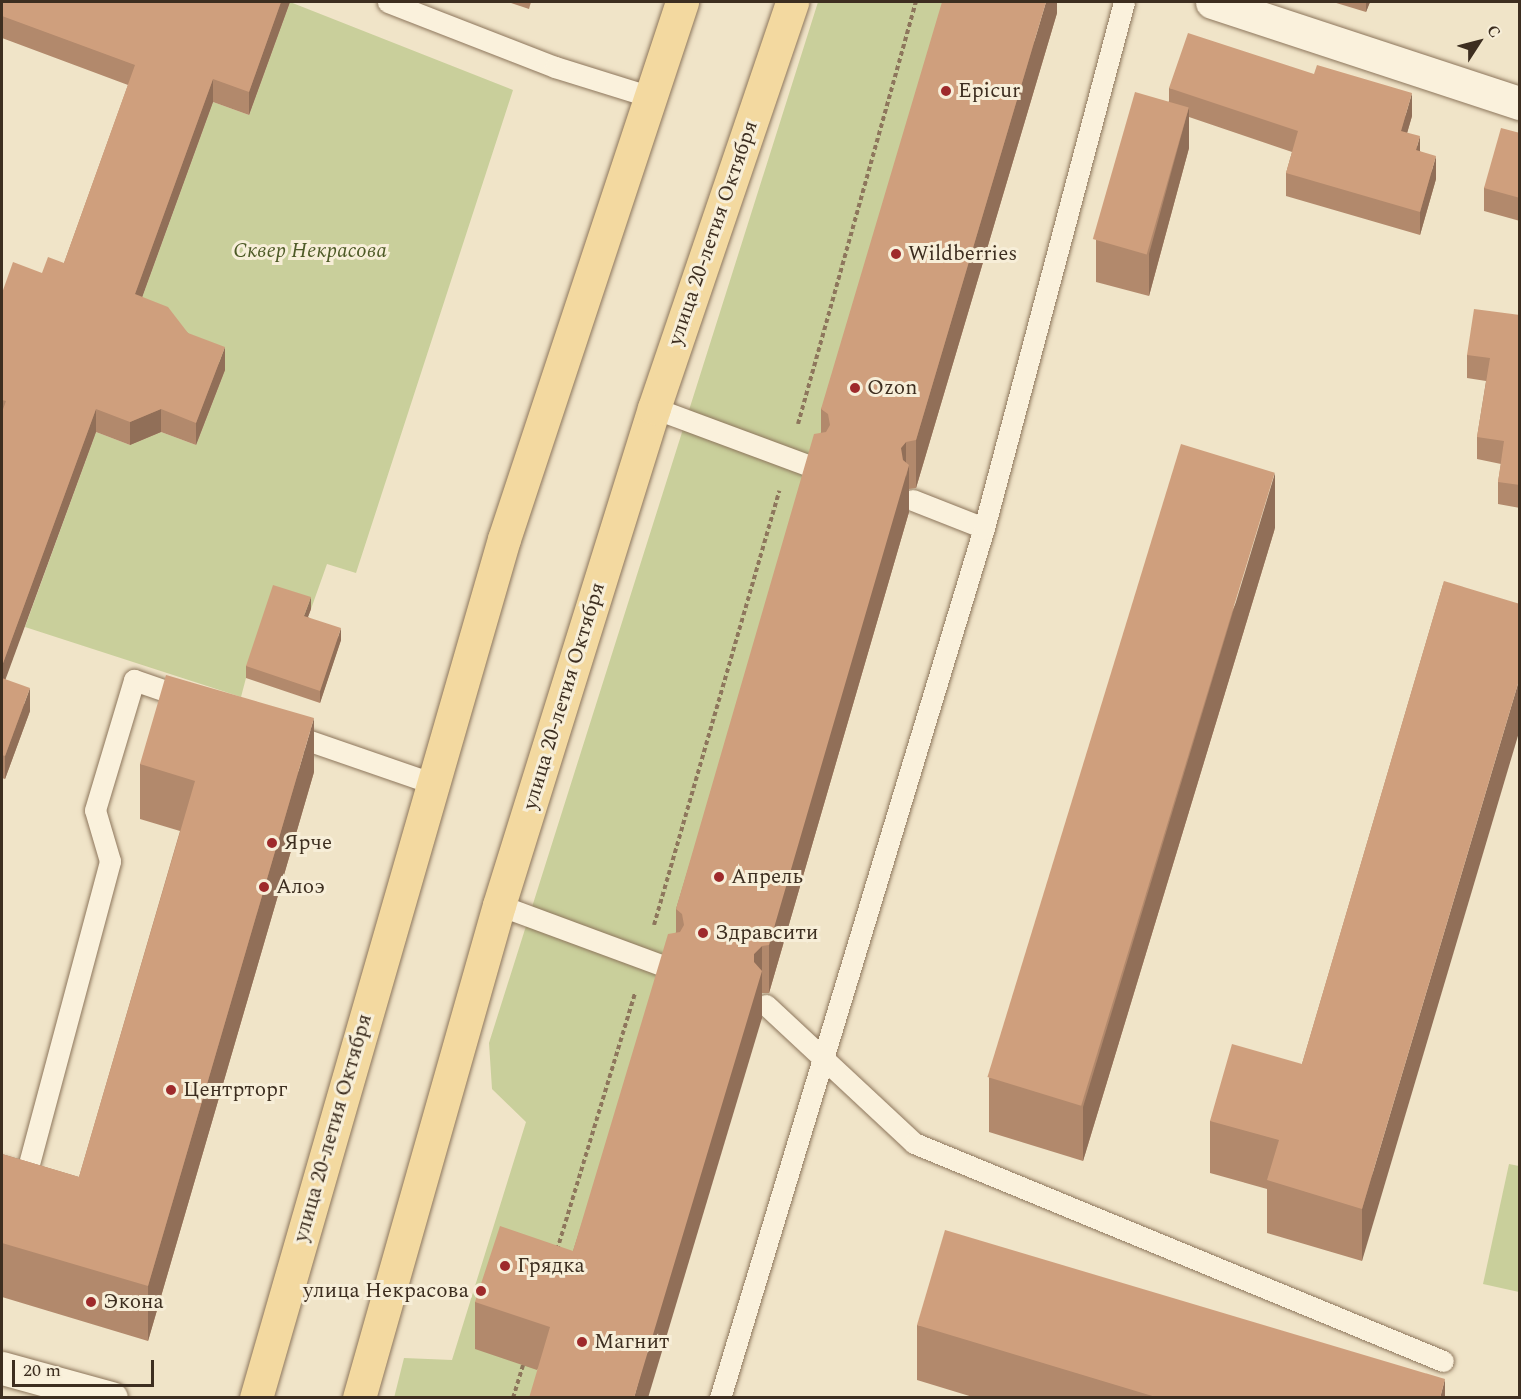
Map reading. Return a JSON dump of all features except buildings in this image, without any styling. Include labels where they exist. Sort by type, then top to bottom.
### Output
[{"type":"main road","name":"улица 20-летия Октября","points":[[256,1398],[431,783],[504,539],[648,96],[682,2]]},
{"type":"main road","name":"улица 20-летия Октября","points":[[359,1398],[499,905],[654,408],[792,2]]},
{"type":"street","points":[[1212,2],[1520,103]]},
{"type":"street","points":[[2,1368],[111,1398]]},
{"type":"lane","points":[[388,2],[555,67],[648,96]]},
{"type":"lane","points":[[720,1398],[984,528],[1124,2]]},
{"type":"lane","points":[[654,408],[818,469]]},
{"type":"lane","points":[[913,500],[984,528]]},
{"type":"lane","points":[[2,1168],[26,1175],[110,861],[95,810],[134,680],[210,706]]},
{"type":"lane","points":[[264,725],[431,783]]},
{"type":"lane","points":[[499,905],[672,969]]},
{"type":"lane","points":[[766,1005],[822,1061],[914,1143],[1443,1361]]},
{"type":"path","points":[[554,1263],[645,960],[916,2]]},
{"type":"path","points":[[513,1398],[527,1353]]},
{"type":"green space","name":"Сквер Некрасова","points":[[290,2],[513,90],[356,573],[327,564],[311,609],[246,678],[241,697],[25,627],[96,432],[130,445],[161,432],[196,445],[225,370],[135,317],[213,102],[249,115]]},
{"type":"green space","points":[[818,2],[956,2],[544,1397],[394,1398],[404,1358],[452,1360],[526,1122],[492,1089],[489,1043]]},
{"type":"green space","points":[[1509,1164],[1519,1166],[1519,1292],[1483,1284]]},
{"type":"place","name":"Epicur","points":[[946,91]]},
{"type":"place","name":"Wildberries","points":[[896,254]]},
{"type":"place","name":"Ozon","points":[[855,388]]},
{"type":"place","name":"Ярче","points":[[272,843]]},
{"type":"place","name":"Апрель","points":[[719,877]]},
{"type":"place","name":"Алоэ","points":[[264,887]]},
{"type":"place","name":"Здравсити","points":[[703,933]]},
{"type":"place","name":"Центрторг","points":[[171,1090]]},
{"type":"place","name":"Грядка","points":[[505,1266]]},
{"type":"place","name":"улица Некрасова","points":[[481,1291]]},
{"type":"place","name":"Экона","points":[[91,1302]]},
{"type":"place","name":"Магнит","points":[[582,1342]]}]
